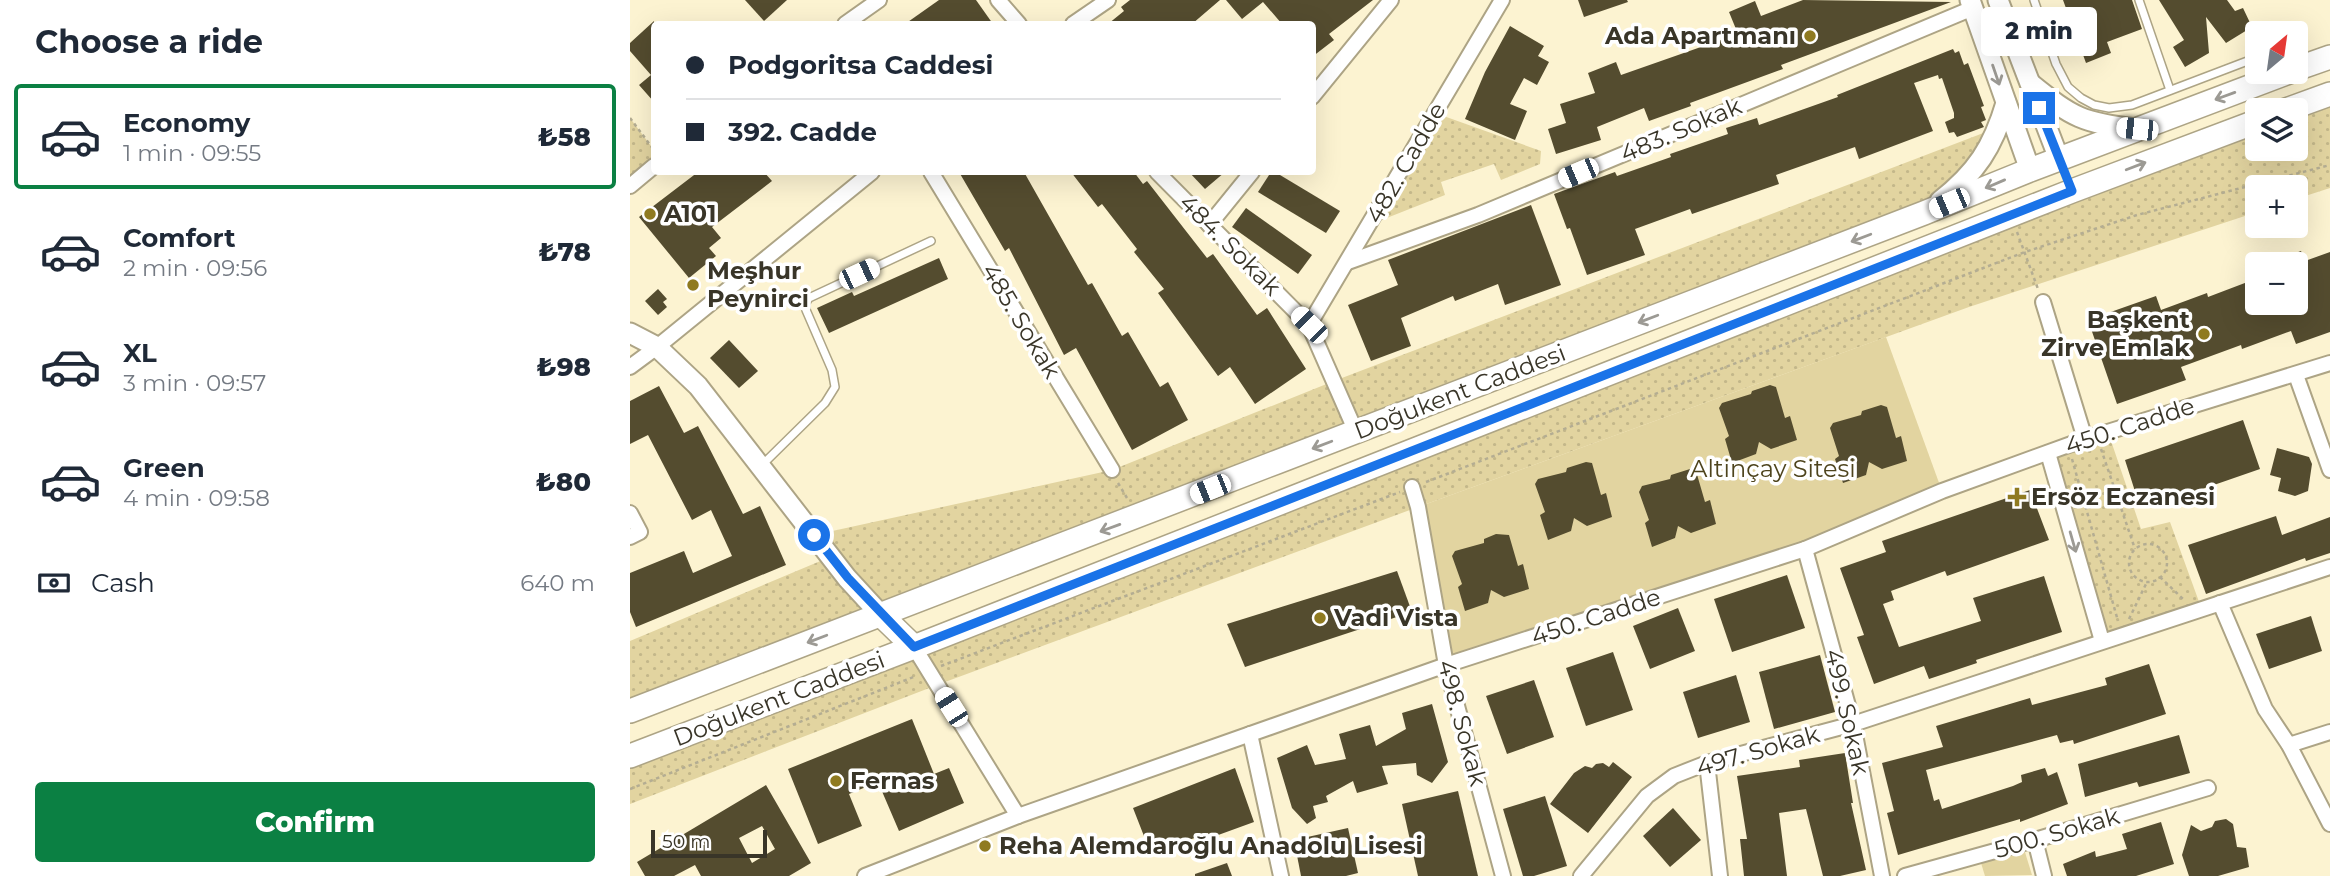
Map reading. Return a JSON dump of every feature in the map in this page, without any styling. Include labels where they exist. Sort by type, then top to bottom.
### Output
[{"type":"main road","points":[[1998,0],[2072,191]]},
{"type":"main road","points":[[1972,4],[2030,170],[2044,202]]},
{"type":"main road","points":[[2308,65],[2330,57]]},
{"type":"main road","points":[[2029,83],[2071,114],[2104,125],[2137,129]]},
{"type":"main road","name":"Doğukent Caddesi","points":[[630,711],[940,590],[1137,518],[2257,84]]},
{"type":"main road","points":[[2308,102],[2330,94]]},
{"type":"main road","points":[[1924,214],[1962,184],[1978,164],[1993,141],[2006,103]]},
{"type":"main road","name":"Doğukent Caddesi","points":[[630,756],[914,647],[2072,191],[2245,126]]},
{"type":"main road","points":[[630,333],[657,347],[698,386],[848,578],[914,647]]},
{"type":"street","points":[[849,21],[879,0]]},
{"type":"street","points":[[998,0],[1016,21]]},
{"type":"street","points":[[1077,21],[1108,0]]},
{"type":"street","points":[[1316,92],[1391,0]]},
{"type":"street","name":"482. Cadde","points":[[1309,325],[1502,0]]},
{"type":"street","name":"483. Sokak","points":[[1348,262],[1491,209],[1972,4]]},
{"type":"street","points":[[630,186],[651,168]]},
{"type":"street","points":[[630,367],[868,175]]},
{"type":"street","name":"485. Sokak","points":[[932,175],[1112,470]]},
{"type":"street","name":"484. Sokak","points":[[1160,175],[1309,325],[1356,432]]},
{"type":"street","points":[[1209,225],[1250,175]]},
{"type":"street","points":[[2043,302],[2090,438]]},
{"type":"street","name":"450. Cadde","points":[[865,876],[1018,816],[1446,665],[1805,549],[1942,491],[2068,445],[2330,363]]},
{"type":"street","points":[[2296,375],[2330,470]]},
{"type":"street","points":[[2048,453],[2102,641]]},
{"type":"street","name":"498. Sokak","points":[[1412,487],[1418,507],[1446,665],[1503,876]]},
{"type":"street","points":[[630,513],[640,532],[630,537]]},
{"type":"street","name":"499. Sokak","points":[[1805,549],[1853,724],[1882,876]]},
{"type":"street","name":"497. Sokak","points":[[1581,876],[1647,796],[1674,776],[1707,763],[1853,724],[2330,567]]},
{"type":"street","points":[[2220,603],[2265,709],[2289,745],[2330,824]]},
{"type":"street","points":[[914,647],[1018,816]]},
{"type":"street","points":[[2289,745],[2330,732]]},
{"type":"street","points":[[1250,734],[1281,876]]},
{"type":"street","points":[[1707,763],[1720,876]]},
{"type":"street","name":"500. Sokak","points":[[1905,876],[2208,788]]},
{"type":"street","points":[[2035,840],[2044,876]]},
{"type":"lane","points":[[2034,0],[2056,64],[2068,87],[2094,105],[2109,108],[2132,105],[2245,62]]},
{"type":"lane","points":[[2139,0],[2170,90]]},
{"type":"lane","points":[[760,466],[825,403],[835,387],[832,370],[806,310],[807,300],[931,241]]},
{"type":"path","points":[[630,118],[651,146]]},
{"type":"path","points":[[630,789],[928,671],[2025,252],[2137,215],[2330,165]]},
{"type":"path","points":[[2090,438],[2135,549]]},
{"type":"path","points":[[2068,445],[2122,634]]},
{"type":"path","points":[[1112,470],[1137,518]]},
{"type":"path","points":[[2153,545],[2163,552],[2167,564],[2160,577],[2146,582],[2135,577],[2131,572],[2129,560],[2135,549],[2153,545]]},
{"type":"path","points":[[2160,577],[2197,611]]},
{"type":"path","points":[[2122,634],[2146,582]]},
{"type":"green space","points":[[2330,94],[2330,188],[2308,195],[2308,175],[2245,175],[2245,216],[1969,307],[1418,507],[937,685],[630,804],[630,756],[2245,126],[2245,161],[2308,161],[2308,104]]},
{"type":"green space","points":[[1438,114],[1541,151],[1540,164],[1501,180],[1494,164],[1441,182],[1445,195],[1374,223]]},
{"type":"green space","points":[[630,118],[651,146],[651,168],[630,186]]},
{"type":"green space","points":[[1999,127],[1924,213],[630,711],[630,641],[830,557],[814,535],[1112,470],[1334,381]]},
{"type":"green space","name":"Altinçay Sitesi","points":[[1886,337],[1942,491],[1805,549],[1446,665],[1418,507]]},
{"type":"green space","points":[[2108,432],[2141,529],[2170,522],[2202,610],[2102,641],[2048,453]]},
{"type":"green space","points":[[2024,849],[2032,875],[1985,876],[1981,863]]},
{"type":"building","points":[[745,0],[787,0],[764,21]]},
{"type":"building","points":[[939,0],[976,0],[991,21],[909,21]]},
{"type":"building","points":[[1130,0],[1220,0],[1196,21],[1112,21],[1124,11],[1121,7]]},
{"type":"building","points":[[1226,0],[1373,0],[1329,34],[1334,40],[1316,54],[1316,21],[1279,21],[1263,2],[1242,19]]},
{"type":"building","points":[[1578,0],[1627,0],[1628,2],[1584,17]]},
{"type":"building","points":[[1803,0],[1951,2],[1781,65],[1783,69],[1649,121],[1644,108],[1597,127],[1601,140],[1556,154],[1548,129],[1566,123],[1560,104],[1595,93],[1588,73],[1616,62],[1621,75],[1738,34],[1729,12],[1755,1],[1761,16]]},
{"type":"building","points":[[2063,0],[2132,0],[2142,29],[2107,42],[2111,53],[2086,63]]},
{"type":"building","points":[[2159,0],[2227,0],[2235,11],[2243,8],[2249,21],[2245,21],[2245,31],[2226,43],[2206,17],[2209,53],[2185,67],[2173,47],[2184,40]]},
{"type":"building","points":[[651,24],[651,75],[630,51],[630,43]]},
{"type":"building","points":[[1510,26],[1544,46],[1538,56],[1549,62],[1537,85],[1524,78],[1510,104],[1527,111],[1515,140],[1465,119],[1485,72]]},
{"type":"building","points":[[1953,49],[1955,53],[1959,51],[1964,65],[1968,63],[1984,106],[1981,107],[1986,120],[1981,122],[1984,127],[1957,137],[1954,132],[1949,133],[1945,122],[1954,118],[1954,113],[1942,78],[1939,79],[1938,75],[1914,83],[1933,131],[1859,159],[1855,147],[1776,175],[1779,184],[1692,214],[1690,209],[1635,229],[1645,255],[1587,275],[1554,194],[1615,172],[1617,176],[1671,157],[1670,154],[1728,134],[1726,128],[1757,118],[1759,125],[1838,97],[1837,95]]},
{"type":"building","points":[[651,75],[651,99],[639,85]]},
{"type":"building","points":[[694,175],[767,175],[772,181],[712,227],[721,238],[709,248],[716,256],[689,278],[639,217]]},
{"type":"building","points":[[961,175],[1026,175],[1088,285],[1092,283],[1122,336],[1128,332],[1160,387],[1168,382],[1188,420],[1132,450],[1076,348],[1064,355],[1009,248],[1005,251]]},
{"type":"building","points":[[1073,175],[1136,175],[1143,184],[1147,181],[1207,258],[1213,254],[1257,315],[1267,308],[1306,369],[1255,404],[1230,367],[1218,376],[1158,293],[1164,289],[1134,252],[1137,249],[1102,204],[1098,207]]},
{"type":"building","points":[[1192,175],[1221,175],[1205,189]]},
{"type":"building","points":[[1269,175],[1280,175],[1340,211],[1326,233],[1258,192]]},
{"type":"building","points":[[1531,205],[1561,285],[1505,305],[1498,284],[1455,301],[1453,296],[1401,318],[1411,346],[1371,361],[1348,305],[1398,285],[1388,260]]},
{"type":"building","points":[[1246,208],[1312,255],[1298,274],[1232,227]]},
{"type":"building","points":[[2330,252],[2330,332],[2296,344],[2291,331],[2242,349],[2241,345],[2181,367],[2186,380],[2117,404],[2088,320],[2156,296],[2161,310],[2207,293],[2208,297],[2245,283],[2245,315],[2308,315],[2308,260]]},
{"type":"building","points":[[939,258],[948,279],[829,333],[817,308],[852,292],[854,296]]},
{"type":"building","points":[[658,289],[667,299],[663,302],[667,307],[658,315],[645,301]]},
{"type":"building","points":[[729,340],[758,371],[739,388],[710,358]]},
{"type":"building","points":[[1770,385],[1776,387],[1785,418],[1790,416],[1797,440],[1771,449],[1759,442],[1756,454],[1732,463],[1725,439],[1729,436],[1719,408],[1722,403]]},
{"type":"building","points":[[659,386],[684,433],[698,426],[743,514],[760,506],[786,565],[636,627],[630,612],[630,573],[684,551],[693,573],[732,556],[711,510],[692,520],[648,435],[630,444],[630,401]]},
{"type":"building","points":[[1881,405],[1887,407],[1896,438],[1901,436],[1907,461],[1882,469],[1869,462],[1866,475],[1843,483],[1835,459],[1839,456],[1830,428],[1833,423],[1861,415],[1862,411]]},
{"type":"building","points":[[2243,420],[2260,469],[2185,495],[2184,493],[2140,507],[2125,460]]},
{"type":"building","points":[[2277,448],[2309,457],[2312,464],[2308,491],[2295,496],[2278,491],[2281,478],[2270,475]]},
{"type":"building","points":[[1586,462],[1592,463],[1601,495],[1606,493],[1612,517],[1587,526],[1574,518],[1571,531],[1548,540],[1540,515],[1545,512],[1535,484],[1538,479],[1566,472],[1567,468]]},
{"type":"building","points":[[1690,469],[1696,471],[1705,502],[1710,500],[1716,524],[1691,533],[1678,526],[1675,538],[1652,547],[1645,523],[1649,520],[1639,492],[1642,486],[1670,479],[1671,475]]},
{"type":"building","points":[[2030,490],[2049,540],[1947,576],[1945,571],[1891,591],[1894,600],[1883,604],[1899,647],[1981,621],[1973,598],[2044,576],[2062,632],[1976,660],[1977,663],[1929,679],[1924,666],[1874,684],[1857,637],[1864,635],[1840,568],[1886,552],[1882,541]]},
{"type":"building","points":[[2276,516],[2282,535],[2330,517],[2330,553],[2306,561],[2305,558],[2206,594],[2188,545]]},
{"type":"building","points":[[1496,534],[1509,535],[1518,566],[1523,564],[1529,589],[1504,597],[1491,590],[1488,603],[1465,611],[1458,587],[1462,584],[1452,556],[1455,551],[1484,543],[1484,539]]},
{"type":"building","name":"Vadi Vista","points":[[1397,571],[1412,612],[1245,667],[1227,624]]},
{"type":"building","points":[[1787,575],[1805,628],[1732,652],[1714,599]]},
{"type":"building","points":[[1678,608],[1695,651],[1650,669],[1633,626]]},
{"type":"building","points":[[2311,616],[2322,651],[2269,669],[2256,634]]},
{"type":"building","points":[[1613,652],[1633,710],[1586,726],[1566,668]]},
{"type":"building","points":[[1820,655],[1835,712],[1774,729],[1759,672]]},
{"type":"building","points":[[2149,664],[2166,714],[2074,744],[2073,740],[2060,743],[2057,735],[1926,770],[1934,801],[1939,799],[1942,809],[2013,786],[2022,782],[2021,775],[2045,768],[2048,776],[2057,772],[2068,804],[2020,822],[2020,819],[1898,855],[1887,813],[1894,811],[1882,763],[1943,747],[1936,726],[2030,698],[2032,705],[2107,685],[2105,678]]},
{"type":"building","points":[[1736,675],[1750,722],[1698,738],[1683,692]]},
{"type":"building","points":[[1534,680],[1554,737],[1507,754],[1486,696]]},
{"type":"building","points":[[1432,704],[1448,762],[1432,783],[1417,775],[1416,763],[1382,766],[1388,784],[1357,793],[1353,781],[1326,796],[1328,802],[1313,806],[1316,818],[1307,824],[1292,808],[1277,758],[1307,745],[1315,765],[1346,759],[1339,734],[1370,725],[1376,746],[1406,729],[1402,713]]},
{"type":"building","name":"Fernas","points":[[912,719],[934,774],[949,768],[964,803],[899,831],[878,782],[849,794],[862,826],[818,844],[788,769]]},
{"type":"building","points":[[2179,735],[2190,773],[2139,787],[2137,782],[2085,797],[2078,764]]},
{"type":"building","points":[[1845,753],[1851,803],[1866,870],[1840,876],[1823,876],[1806,809],[1779,813],[1787,876],[1744,876],[1740,839],[1747,839],[1737,776],[1800,767],[1799,760]]},
{"type":"building","points":[[1613,762],[1632,777],[1588,833],[1550,804],[1574,773],[1585,766],[1592,768],[1603,763],[1609,767]]},
{"type":"building","points":[[1235,768],[1254,822],[1210,838],[1208,833],[1151,854],[1133,808]]},
{"type":"building","points":[[766,785],[811,863],[789,876],[701,876],[695,865],[674,876],[645,876],[637,862]],"holes":[[[762,826],[775,849],[752,863],[739,838]]]},
{"type":"building","points":[[1458,791],[1478,876],[1418,876],[1402,804]]},
{"type":"building","points":[[1545,796],[1567,866],[1534,876],[1523,876],[1503,809]]},
{"type":"building","points":[[1673,808],[1701,840],[1670,867],[1643,836]]},
{"type":"building","points":[[2226,819],[2233,824],[2237,847],[2246,848],[2249,867],[2218,876],[2189,876],[2182,855],[2191,825],[2201,831],[2212,827],[2215,821]]},
{"type":"building","points":[[2161,822],[2174,864],[2136,876],[2067,876],[2063,864],[2095,851],[2096,857],[2127,849],[2122,834]]},
{"type":"building","points":[[1348,828],[1358,873],[1346,876],[1301,876],[1294,840]]},
{"type":"building","points":[[1227,863],[1232,876],[1195,876],[1195,874]]},
{"type":"place","name":"Ada Apartmanı","points":[[1810,36]]},
{"type":"place","name":"A101","points":[[650,214]]},
{"type":"place","name":"Meşhur Peynirci","points":[[693,285]]},
{"type":"place","name":"Başkent Zirve Emlak","points":[[2204,334]]},
{"type":"place","name":"Ersöz Eczanesi","points":[[2017,497]]},
{"type":"place","name":"Vadi Vista","points":[[1320,618]]},
{"type":"place","name":"Fernas","points":[[836,781]]},
{"type":"place","name":"Reha Alemdaroğlu Anadolu Lisesi","points":[[985,846]]},
{"type":"route","points":[[814,535],[881,615],[914,647],[2072,191],[2039,108]]}]
